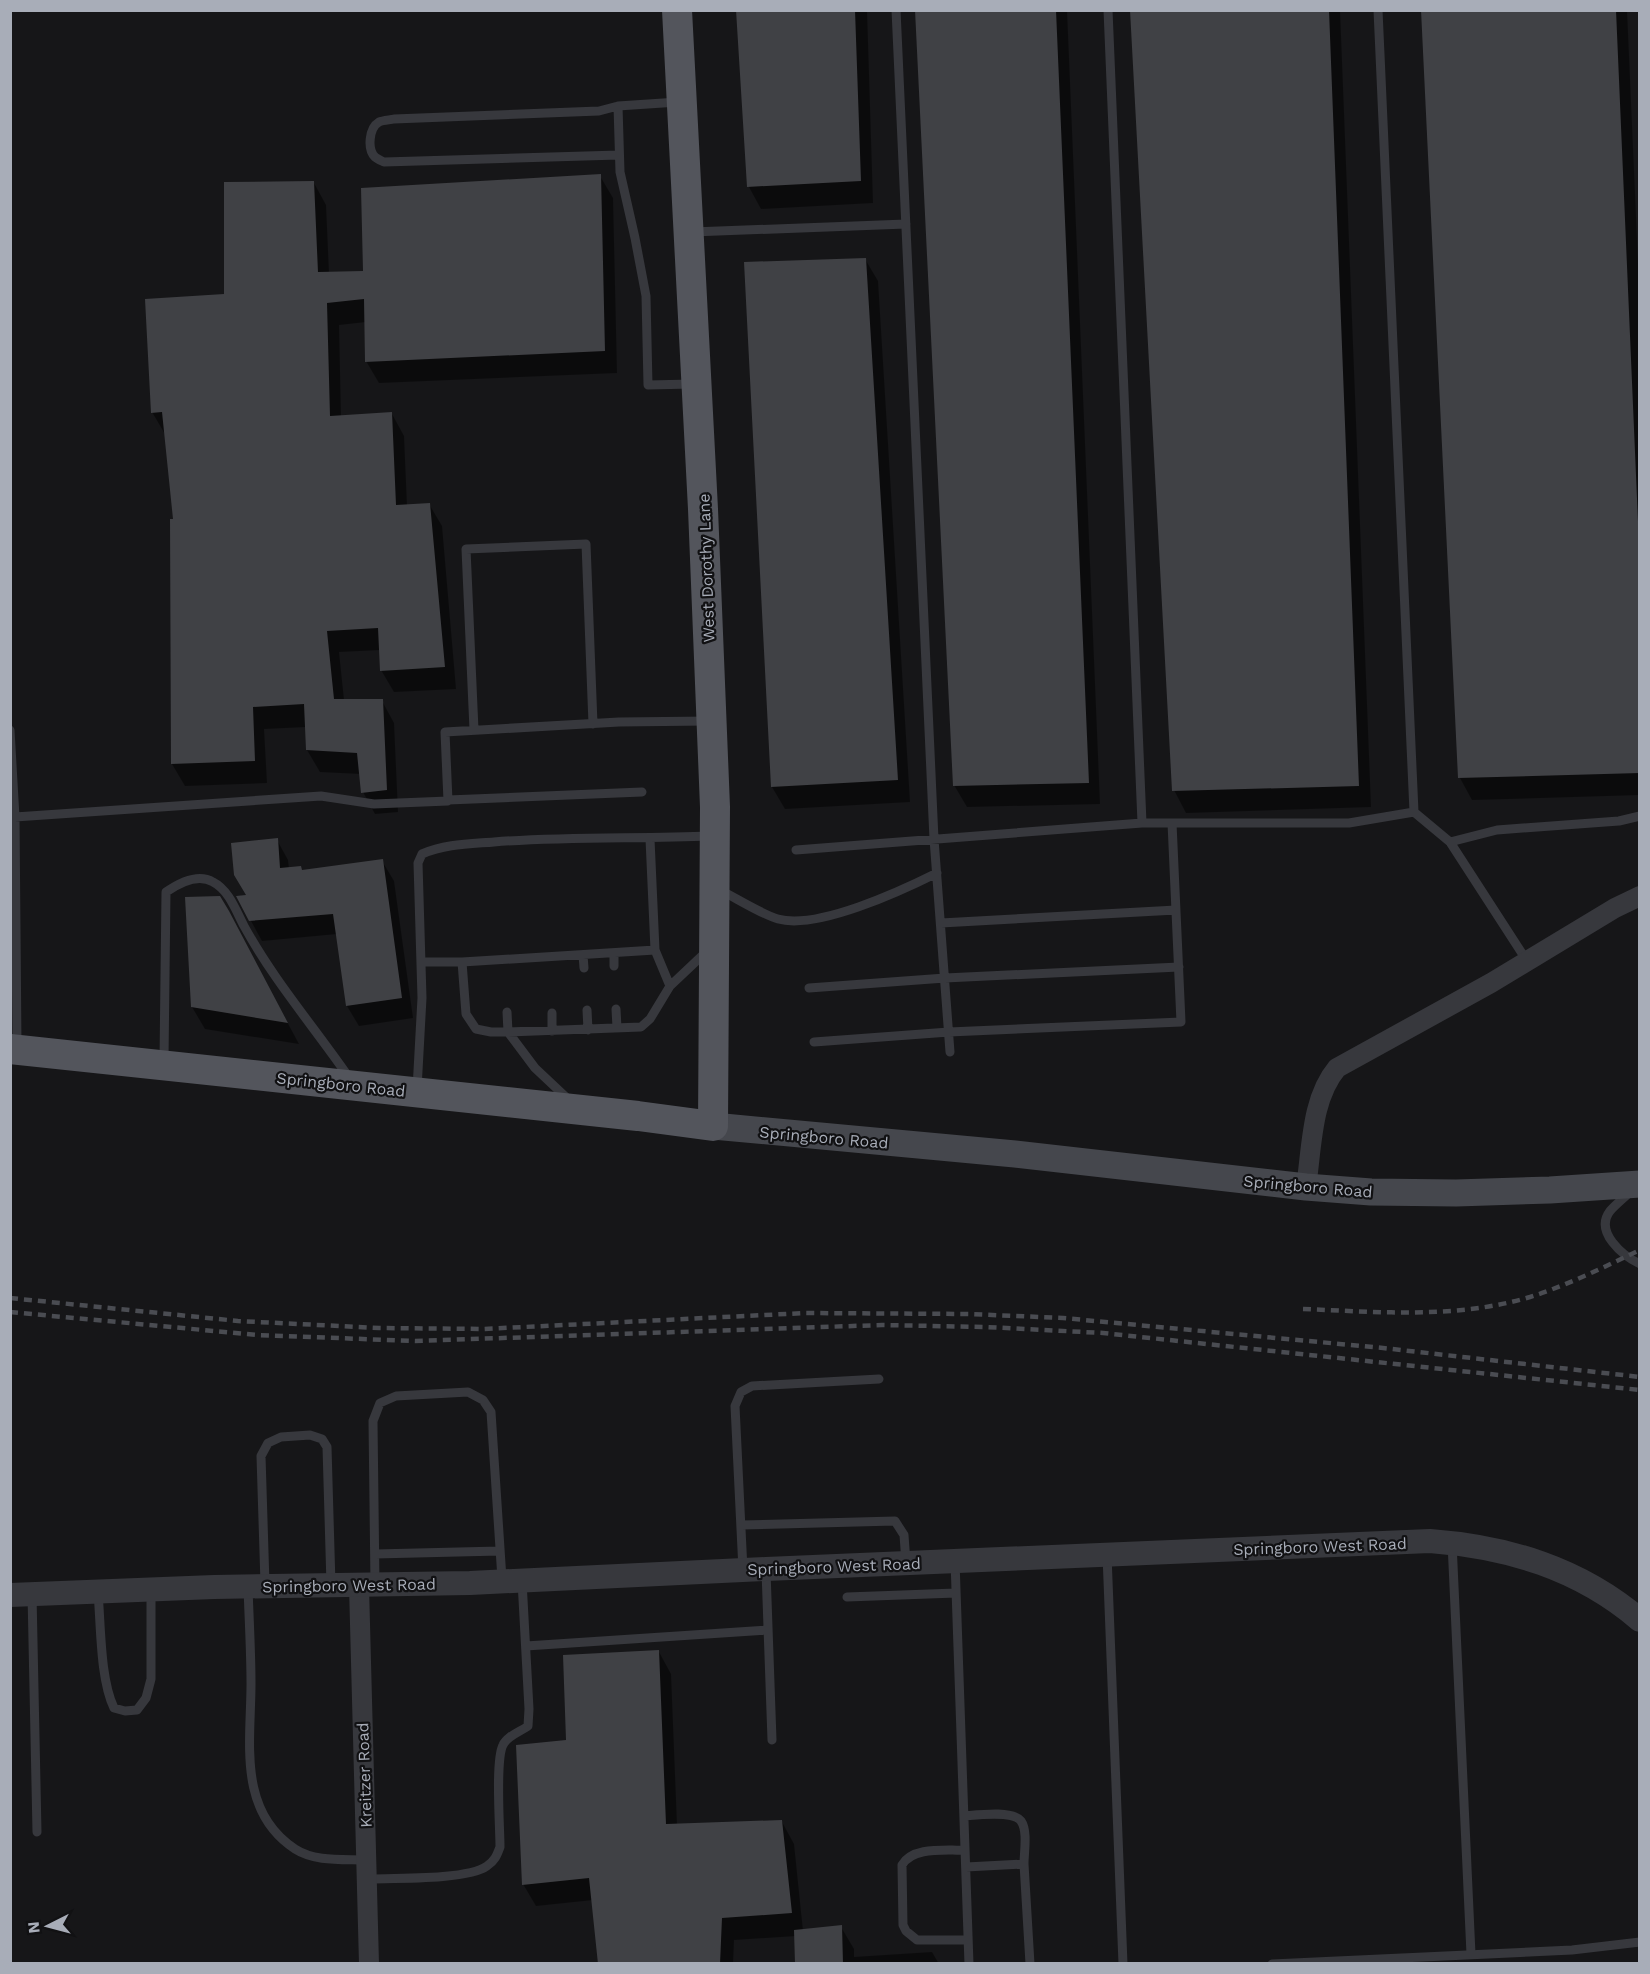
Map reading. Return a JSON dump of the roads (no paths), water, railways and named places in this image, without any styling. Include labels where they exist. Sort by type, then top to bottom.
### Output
[{"type":"main road","name":"West Dorothy Lane","points":[[677,10],[697,384],[711,721],[715,888],[713,1126]]},
{"type":"main road","name":"Springboro Road","points":[[14,1049],[713,1126],[1015,1154],[1306,1187],[1371,1192],[1524,1191],[1640,1184]]},
{"type":"street","points":[[1306,1187],[1319,1099],[1327,1080],[1337,1068],[1640,896]]},
{"type":"street","name":"Springboro West Road","points":[[21,1595],[512,1581],[1107,1554],[1387,1543],[1452,1543],[1506,1551],[1567,1573],[1600,1591],[1640,1620]]},
{"type":"street","name":"Kreitzer Road","points":[[367,1586],[369,1964]]},
{"type":"lane","points":[[896,10],[934,839],[950,1052]]},
{"type":"lane","points":[[1108,10],[1142,824]]},
{"type":"lane","points":[[1378,10],[1414,812],[1450,842],[1527,961]]},
{"type":"lane","points":[[619,155],[384,162],[376,158],[370,142],[372,131],[378,123],[394,119],[599,111],[618,106],[682,102]]},
{"type":"lane","points":[[618,106],[620,172],[646,296],[648,385],[697,384]]},
{"type":"lane","points":[[689,232],[906,224]]},
{"type":"lane","points":[[474,730],[466,549],[586,544],[593,724]]},
{"type":"lane","points":[[448,800],[445,732],[619,722],[711,721]]},
{"type":"lane","points":[[10,730],[15,817],[14,1049]]},
{"type":"lane","points":[[15,817],[321,795],[374,804],[642,792]]},
{"type":"lane","points":[[796,850],[1142,824],[1349,823],[1414,812]]},
{"type":"lane","points":[[1450,842],[1497,830],[1619,821],[1640,816]]},
{"type":"lane","points":[[814,1042],[949,1032],[1181,1022],[1172,823]]},
{"type":"lane","points":[[417,1092],[422,998],[418,863],[422,854],[438,847],[525,840],[714,836]]},
{"type":"lane","points":[[650,839],[655,950],[670,986]]},
{"type":"lane","points":[[715,888],[779,920],[812,920],[891,896],[937,873]]},
{"type":"lane","points":[[164,1065],[166,892],[179,883],[197,879],[210,880],[224,888],[256,948],[354,1086]]},
{"type":"lane","points":[[941,923],[1176,910]]},
{"type":"lane","points":[[462,962],[466,1014],[476,1029],[508,1032],[641,1027],[670,986],[714,944]]},
{"type":"lane","points":[[421,962],[462,962],[655,950]]},
{"type":"lane","points":[[614,953],[614,966]]},
{"type":"lane","points":[[583,955],[584,968]]},
{"type":"lane","points":[[549,957],[549,968]]},
{"type":"lane","points":[[504,959],[505,970]]},
{"type":"lane","points":[[809,988],[945,978],[1179,967]]},
{"type":"lane","points":[[616,1009],[618,1028]]},
{"type":"lane","points":[[587,1010],[588,1030]]},
{"type":"lane","points":[[507,1012],[508,1032],[535,1068],[580,1110]]},
{"type":"lane","points":[[552,1013],[552,1031]]},
{"type":"lane","points":[[1640,1184],[1609,1212],[1606,1220],[1606,1229],[1611,1240],[1626,1257],[1640,1264]]},
{"type":"lane","points":[[772,1740],[767,1630],[754,1569],[741,1525],[735,1406],[741,1392],[752,1386],[879,1379]]},
{"type":"lane","points":[[331,1586],[327,1447],[322,1439],[310,1435],[281,1437],[268,1443],[261,1456],[249,1767],[257,1802],[274,1829],[295,1849],[322,1858],[367,1870],[467,1874],[478,1872],[496,1859],[500,1847],[499,1761],[502,1746],[508,1738],[528,1726],[529,1708],[526,1646],[512,1581],[500,1551],[491,1412],[483,1400],[468,1392],[396,1396],[380,1403],[373,1422],[375,1554],[367,1586]]},
{"type":"lane","points":[[741,1525],[895,1521],[904,1535],[906,1563]]},
{"type":"lane","points":[[1452,1543],[1471,1954]]},
{"type":"lane","points":[[375,1554],[500,1551]]},
{"type":"lane","points":[[1107,1554],[1123,1964]]},
{"type":"lane","points":[[955,1561],[969,1964]]},
{"type":"lane","points":[[98,1592],[109,1698],[114,1708],[125,1711],[137,1710],[146,1698],[151,1679],[151,1590]]},
{"type":"lane","points":[[847,1598],[956,1593]]},
{"type":"lane","points":[[21,1595],[38,1832]]},
{"type":"lane","points":[[526,1646],[767,1630]]},
{"type":"lane","points":[[964,1816],[1007,1814],[1021,1821],[1030,1964]]},
{"type":"lane","points":[[966,1850],[919,1853],[905,1859],[902,1865],[903,1925],[906,1931],[917,1940],[968,1940]]},
{"type":"lane","points":[[966,1867],[1024,1864]]},
{"type":"lane","points":[[1272,1964],[1572,1950],[1640,1942]]},
{"type":"railway","points":[[1303,1309],[1417,1312],[1474,1309],[1530,1297],[1558,1287],[1640,1250]]},
{"type":"railway","points":[[10,1298],[238,1321],[379,1328],[484,1329],[805,1313],[970,1314],[1063,1318],[1383,1348],[1640,1377]]},
{"type":"railway","points":[[10,1312],[257,1335],[415,1341],[882,1325],[986,1327],[1103,1333],[1640,1390]]}]
